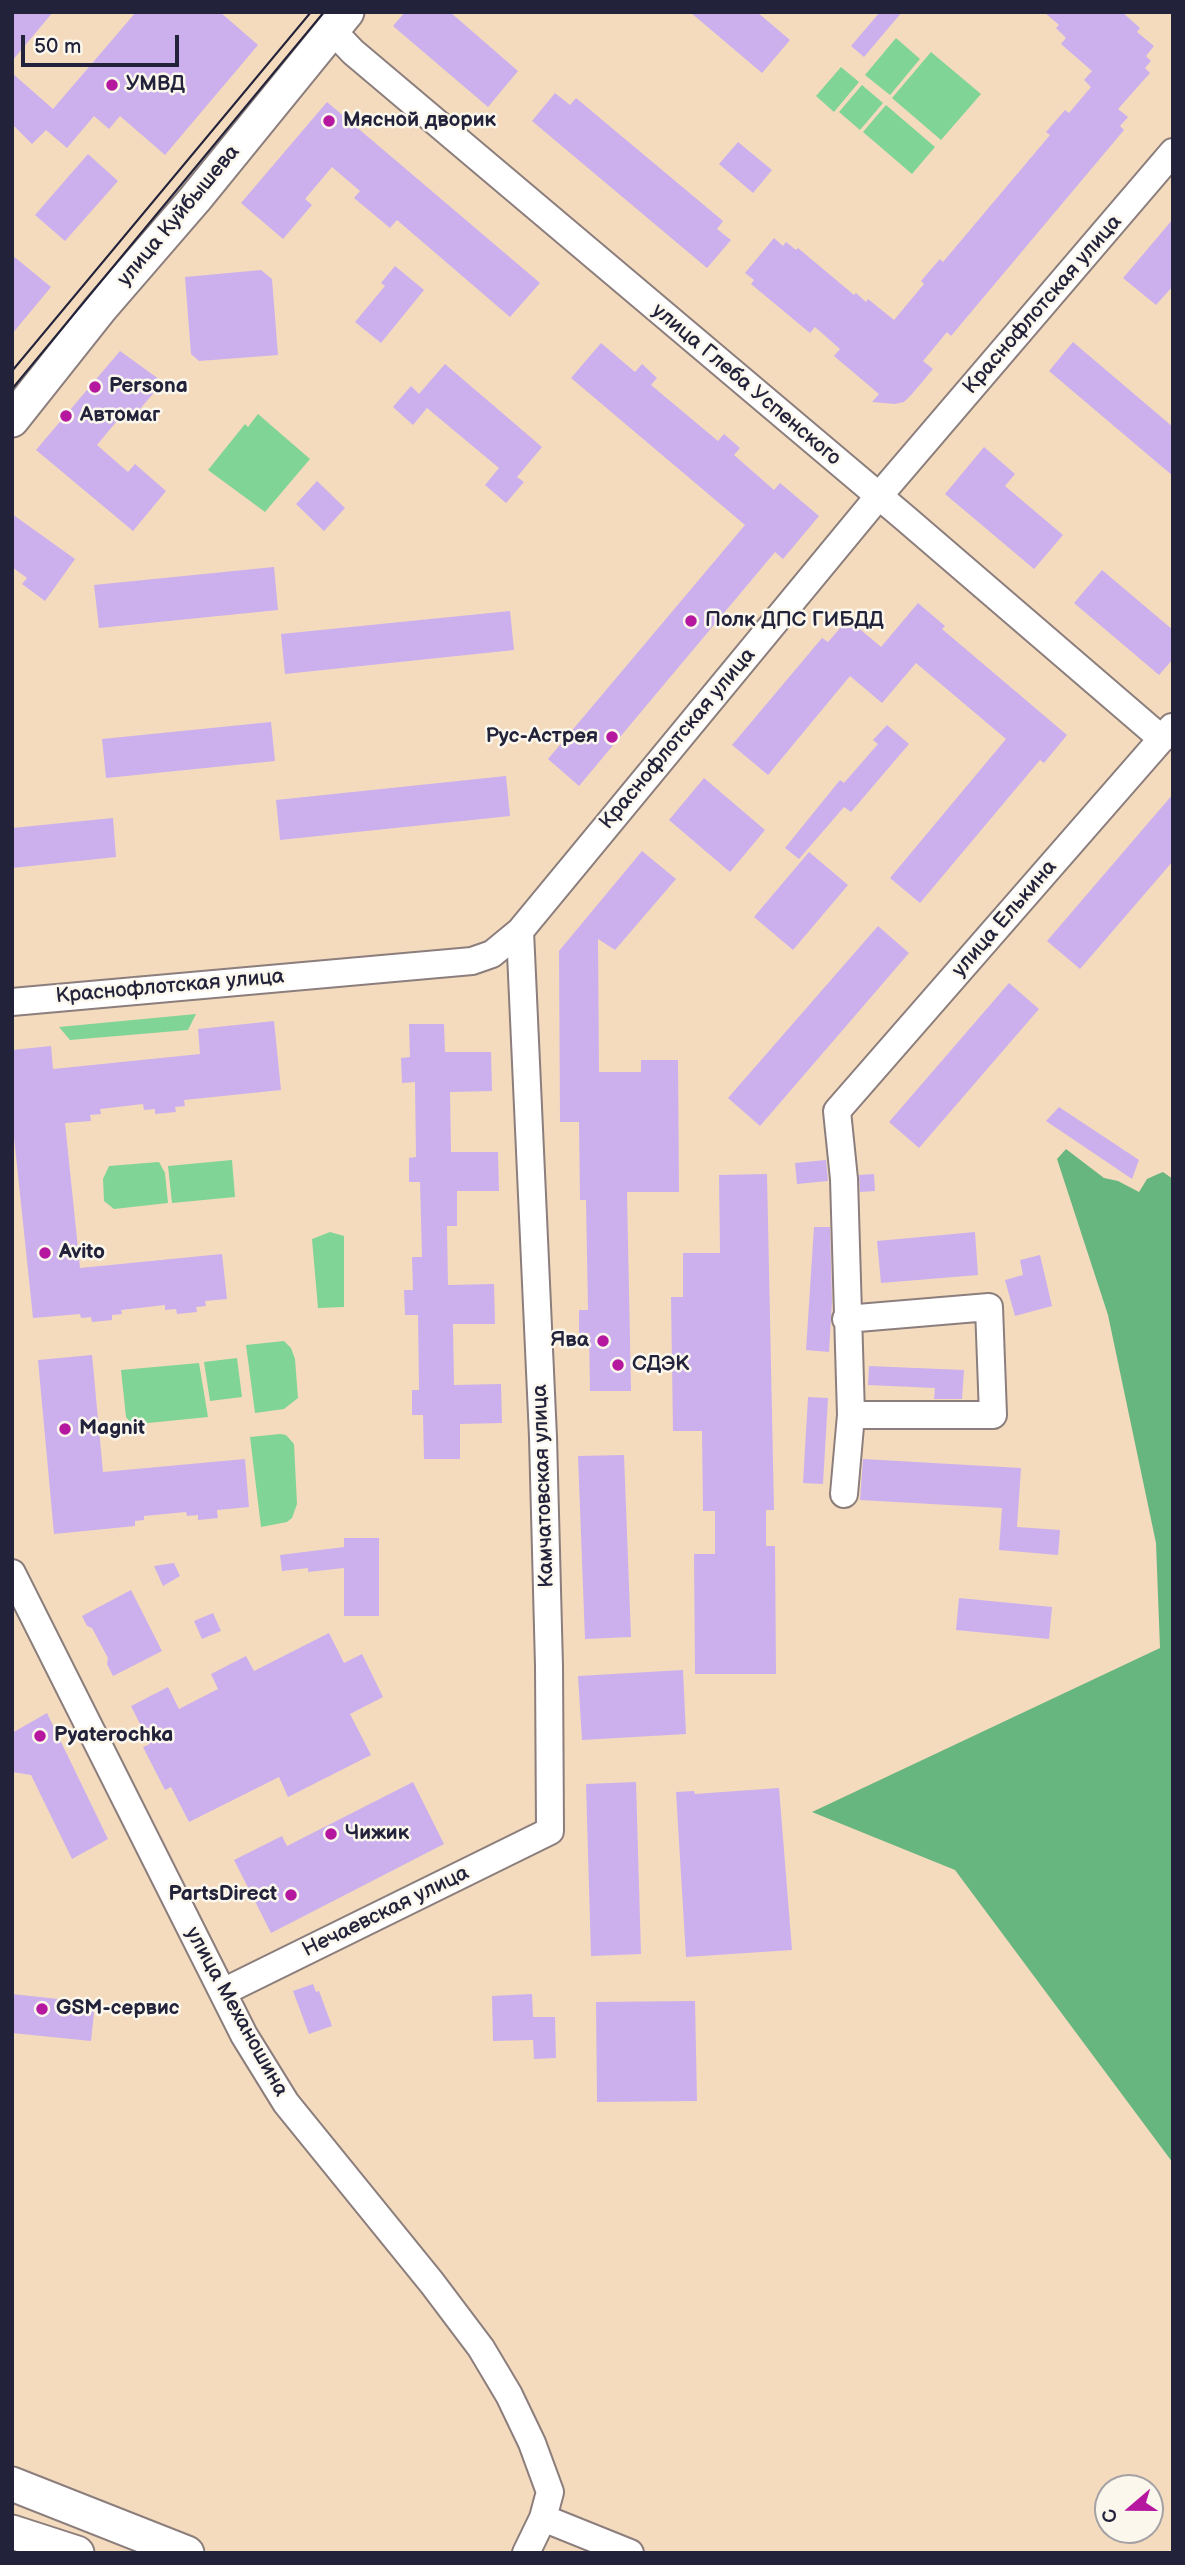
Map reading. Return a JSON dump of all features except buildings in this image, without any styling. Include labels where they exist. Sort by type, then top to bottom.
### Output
[{"type":"main road","name":"улица Куйбышева","points":[[12,420],[100,309],[195,199],[339,21]]},
{"type":"main road","points":[[12,2484],[187,2553]]},
{"type":"main road","points":[[12,2532],[77,2553]]},
{"type":"street","name":"улица Глеба Успенского","points":[[339,21],[353,52],[878,496],[1167,732]]},
{"type":"street","name":"Краснофлотская улица","points":[[12,1002],[472,961],[492,954],[520,931],[878,496],[1109,230],[1173,152]]},
{"type":"street","name":"улица Елькина","points":[[846,1320],[844,1179],[837,1111],[1167,732]]},
{"type":"street","name":"Камчатовская улица","points":[[520,931],[543,1437],[550,1831]]},
{"type":"street","points":[[844,1494],[851,1415],[846,1320],[989,1307],[993,1415],[851,1415]]},
{"type":"street","name":"улица Механошина","points":[[12,1573],[244,2035],[286,2103],[423,2272],[481,2348],[509,2395],[532,2443],[550,2492],[543,2518]]},
{"type":"street","name":"Нечаевская улица","points":[[223,1992],[550,1831]]},
{"type":"street","points":[[526,2553],[543,2518],[631,2553]]},
{"type":"green space","points":[[896,38],[920,59],[890,95],[865,75]]},
{"type":"green space","points":[[931,52],[981,94],[941,140],[892,98]]},
{"type":"green space","points":[[841,67],[859,82],[834,112],[816,96]]},
{"type":"green space","points":[[862,85],[883,103],[860,130],[839,112]]},
{"type":"green space","points":[[886,105],[935,147],[912,174],[863,132]]},
{"type":"green space","points":[[258,414],[310,459],[265,512],[208,470],[245,424],[248,427]]},
{"type":"green space","points":[[196,1014],[188,1030],[70,1040],[59,1027]]},
{"type":"green space","points":[[1066,1149],[1104,1178],[1118,1181],[1139,1192],[1147,1179],[1163,1172],[1173,1179],[1173,2163],[955,1870],[812,1812],[1160,1648],[1156,1543],[1108,1315],[1057,1159]]},
{"type":"green space","points":[[232,1160],[235,1197],[172,1203],[168,1166]]},
{"type":"green space","points":[[159,1162],[165,1173],[168,1203],[114,1209],[104,1201],[103,1179],[109,1166]]},
{"type":"green space","points":[[330,1232],[344,1236],[344,1307],[318,1308],[312,1239]]},
{"type":"green space","points":[[284,1341],[291,1348],[295,1359],[298,1398],[284,1409],[255,1413],[246,1345]]},
{"type":"green space","points":[[237,1358],[242,1397],[210,1401],[204,1362]]},
{"type":"green space","points":[[199,1363],[208,1417],[138,1424],[130,1422],[126,1417],[121,1370]]},
{"type":"green space","points":[[286,1435],[294,1444],[297,1504],[292,1518],[287,1522],[261,1527],[250,1437]]},
{"type":"tram line","points":[[12,371],[311,12]]},
{"type":"tram line","points":[[12,389],[324,12]]},
{"type":"place","name":"УМВД","points":[[112,85]]},
{"type":"place","name":"Мясной дворик","points":[[329,121]]},
{"type":"place","name":"Persona","points":[[95,387]]},
{"type":"place","name":"Автомаг","points":[[66,416]]},
{"type":"place","name":"Полк ДПС ГИБДД","points":[[691,621]]},
{"type":"place","name":"Рус-Астрея","points":[[612,737]]},
{"type":"place","name":"Avito","points":[[45,1253]]},
{"type":"place","name":"Ява","points":[[603,1341]]},
{"type":"place","name":"СДЭК","points":[[618,1365]]},
{"type":"place","name":"Magnit","points":[[65,1429]]},
{"type":"place","name":"Pyaterochka","points":[[40,1736]]},
{"type":"place","name":"Чижик","points":[[331,1834]]},
{"type":"place","name":"PartsDirect","points":[[291,1895]]},
{"type":"place","name":"GSM-сервис","points":[[42,2009]]}]
